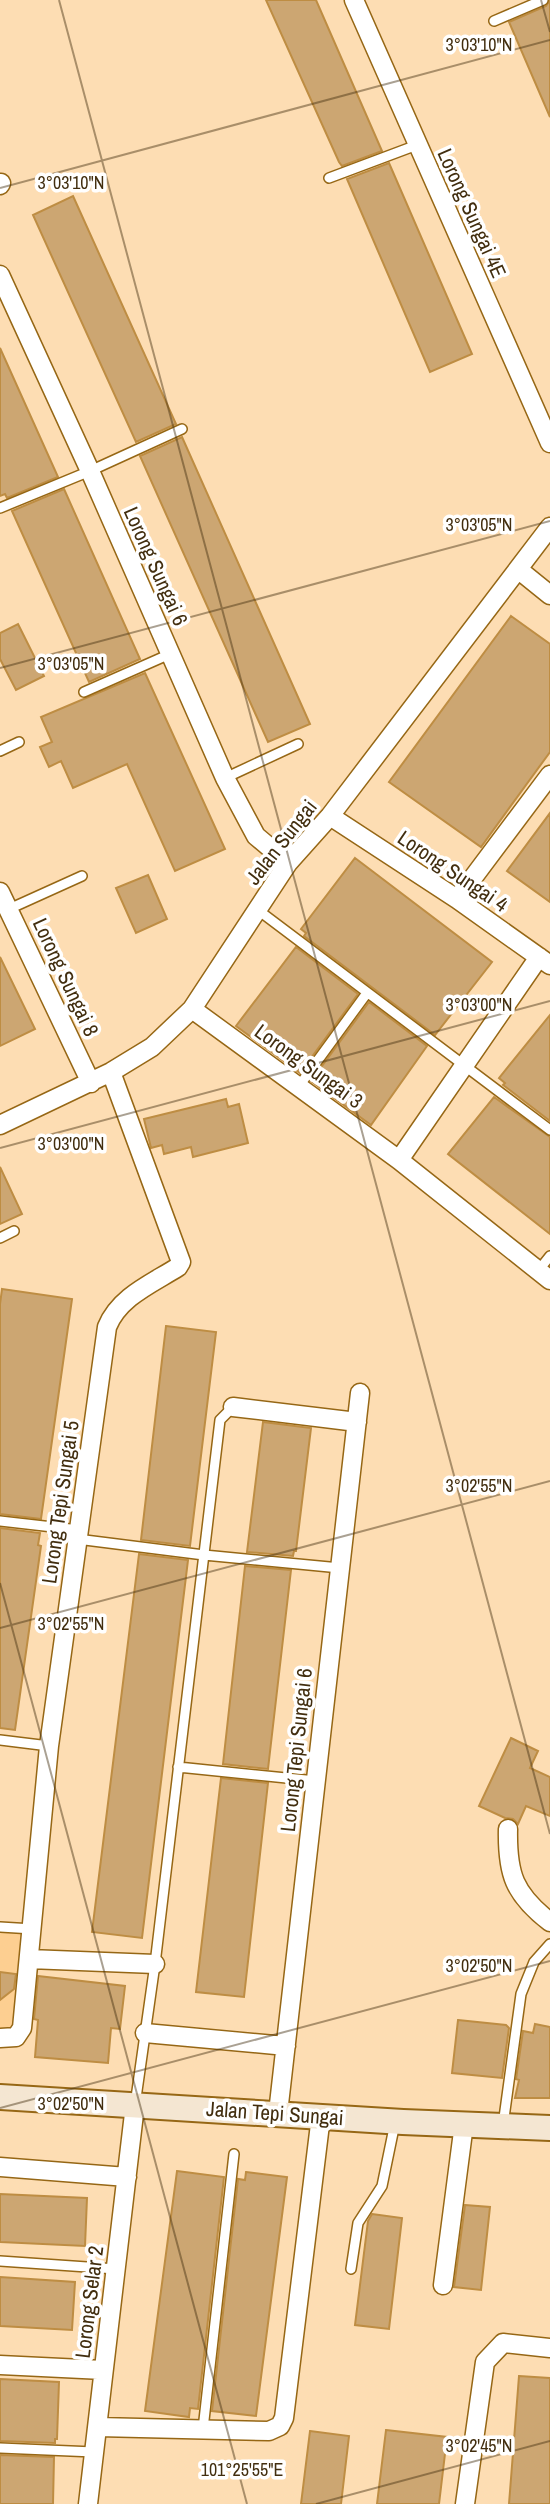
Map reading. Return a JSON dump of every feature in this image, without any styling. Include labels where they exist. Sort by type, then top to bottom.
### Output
[{"type":"main road","name":"Jalan Tepi Sungai","points":[[0,2097],[550,2128]]},
{"type":"street","name":"Lorong Sungai 4E","points":[[355,0],[550,443]]},
{"type":"street","name":"Lorong Sungai 6","points":[[0,275],[90,471],[225,778],[256,836],[288,863]]},
{"type":"street","name":"Jalan Sungai","points":[[1,1122],[111,1072],[152,1047],[192,1009],[288,863],[330,816],[550,527]]},
{"type":"street","points":[[519,570],[550,595]]},
{"type":"street","points":[[457,899],[550,775]]},
{"type":"street","name":"Lorong Sungai 4","points":[[330,816],[457,899],[545,961]]},
{"type":"street","name":"Lorong Sungai 8","points":[[0,892],[91,1083]]},
{"type":"street","points":[[399,1160],[464,1065],[545,961]]},
{"type":"street","name":"Lorong Sungai 3","points":[[192,1009],[399,1160],[544,1275]]},
{"type":"street","name":"Lorong Tepi Sungai 5","points":[[0,2038],[16,2036],[22,2028],[49,1746],[107,1327],[113,1312],[122,1303],[178,1267],[181,1262],[111,1072]]},
{"type":"street","name":"Lorong Tepi Sungai 6","points":[[278,2113],[360,1393]]},
{"type":"street","points":[[233,1407],[357,1422]]},
{"type":"street","points":[[508,1829],[507,1859],[512,1877],[521,1896],[550,1922]]},
{"type":"street","points":[[29,1959],[155,1964]]},
{"type":"street","points":[[145,2033],[286,2046]]},
{"type":"street","name":"Lorong Selar 2","points":[[88,2504],[135,2105]]},
{"type":"street","points":[[98,2427],[270,2431],[280,2426],[284,2418],[321,2116]]},
{"type":"street","points":[[443,2285],[464,2124]]},
{"type":"street","points":[[0,2167],[127,2177]]},
{"type":"street","points":[[465,2504],[485,2361],[503,2343],[550,2348]]},
{"type":"street","points":[[0,2365],[103,2370]]},
{"type":"lane","points":[[494,21],[543,0]]},
{"type":"lane","points":[[329,178],[417,145]]},
{"type":"lane","points":[[0,508],[182,429]]},
{"type":"lane","points":[[84,692],[170,654]]},
{"type":"lane","points":[[0,751],[19,743]]},
{"type":"lane","points":[[225,778],[299,744]]},
{"type":"lane","points":[[9,909],[82,876]]},
{"type":"lane","points":[[258,910],[550,1130]]},
{"type":"lane","points":[[299,1086],[367,993]]},
{"type":"lane","points":[[0,1238],[14,1231]]},
{"type":"lane","points":[[544,1275],[550,1256]]},
{"type":"lane","points":[[135,2105],[155,1964],[220,1420],[233,1407]]},
{"type":"lane","points":[[0,1521],[204,1555],[340,1568]]},
{"type":"lane","points":[[0,1740],[49,1746]]},
{"type":"lane","points":[[178,1767],[316,1781]]},
{"type":"lane","points":[[0,1927],[33,1929]]},
{"type":"lane","points":[[503,2126],[521,1994],[534,1962],[550,1944]]},
{"type":"lane","points":[[351,2269],[358,2223],[382,2186],[396,2121]]},
{"type":"lane","points":[[203,2429],[234,2154]]},
{"type":"lane","points":[[0,2261],[116,2269]]},
{"type":"lane","points":[[0,2448],[94,2452]]},
{"type":"shaded area","points":[[0,1932],[23,1934],[16,2025],[10,2031],[0,2030]]},
{"type":"building","points":[[266,0],[316,0],[382,151],[342,166]]},
{"type":"building","points":[[550,0],[550,117],[509,22],[546,6]]},
{"type":"building","points":[[389,163],[472,354],[430,372],[347,179]]},
{"type":"building","points":[[73,196],[176,424],[136,442],[33,215]]},
{"type":"building","points":[[0,348],[58,477],[7,498],[5,494],[0,496]]},
{"type":"building","points":[[182,437],[310,724],[268,742],[140,456]]},
{"type":"building","points":[[64,489],[140,659],[89,682],[12,511]]},
{"type":"building","points":[[511,616],[550,644],[550,752],[481,847],[389,782]]},
{"type":"building","points":[[18,624],[44,676],[16,690],[0,659],[0,633]]},
{"type":"building","points":[[145,673],[225,849],[175,871],[127,764],[73,788],[61,761],[49,767],[40,747],[52,742],[41,717]]},
{"type":"building","points":[[550,813],[550,902],[507,871]]},
{"type":"building","points":[[355,858],[492,962],[435,1035],[304,936],[306,933],[301,929]]},
{"type":"building","points":[[148,875],[167,919],[136,933],[116,888]]},
{"type":"building","points":[[296,947],[358,994],[300,1073],[236,1026]]},
{"type":"building","points":[[0,957],[35,1029],[0,1046]]},
{"type":"building","points":[[369,1002],[427,1046],[371,1125],[311,1081]]},
{"type":"building","points":[[550,1015],[550,1121],[503,1085],[505,1083],[499,1078]]},
{"type":"building","points":[[494,1097],[550,1137],[550,1234],[448,1154]]},
{"type":"building","points":[[226,1099],[228,1107],[239,1104],[248,1143],[193,1157],[191,1147],[164,1154],[162,1145],[151,1148],[144,1119]]},
{"type":"building","points":[[0,1167],[22,1214],[0,1224]]},
{"type":"building","points":[[2,1289],[72,1299],[41,1519],[0,1514]]},
{"type":"building","points":[[166,1326],[216,1332],[190,1546],[141,1540]]},
{"type":"building","points":[[263,1422],[311,1428],[296,1551],[293,1556],[247,1552]]},
{"type":"building","points":[[0,1528],[40,1533],[38,1545],[41,1546],[15,1730],[0,1728]]},
{"type":"building","points":[[139,1554],[188,1560],[142,1938],[92,1932]]},
{"type":"building","points":[[245,1566],[291,1570],[268,1769],[223,1764]]},
{"type":"building","points":[[511,1738],[538,1751],[530,1768],[550,1777],[550,1816],[526,1806],[518,1824],[513,1819],[479,1806]]},
{"type":"building","points":[[221,1778],[268,1783],[244,1997],[196,1992]]},
{"type":"building","points":[[0,1972],[16,1974],[14,1989],[0,2000]]},
{"type":"building","points":[[38,1976],[125,1986],[120,2029],[111,2028],[108,2063],[35,2057],[38,2020],[34,2019]]},
{"type":"building","points":[[458,2020],[506,2025],[509,2028],[502,2078],[452,2073]]},
{"type":"building","points":[[535,2024],[550,2027],[550,2098],[515,2098],[523,2031],[533,2033]]},
{"type":"building","points":[[177,2171],[224,2177],[198,2409],[190,2408],[189,2417],[145,2411]]},
{"type":"building","points":[[246,2172],[287,2177],[256,2416],[212,2411],[238,2179],[245,2180]]},
{"type":"building","points":[[0,2194],[87,2198],[85,2246],[0,2242]]},
{"type":"building","points":[[465,2205],[490,2207],[481,2290],[454,2287]]},
{"type":"building","points":[[372,2214],[402,2218],[389,2329],[355,2325],[368,2221]]},
{"type":"building","points":[[0,2277],[75,2282],[72,2330],[0,2326]]},
{"type":"building","points":[[519,2376],[550,2378],[550,2504],[509,2504]]},
{"type":"building","points":[[0,2379],[59,2382],[55,2443],[0,2441]]},
{"type":"building","points":[[386,2430],[447,2437],[439,2504],[377,2504]]},
{"type":"building","points":[[310,2431],[349,2436],[341,2504],[301,2504]]},
{"type":"building","points":[[0,2455],[54,2457],[53,2504],[0,2504]]}]
